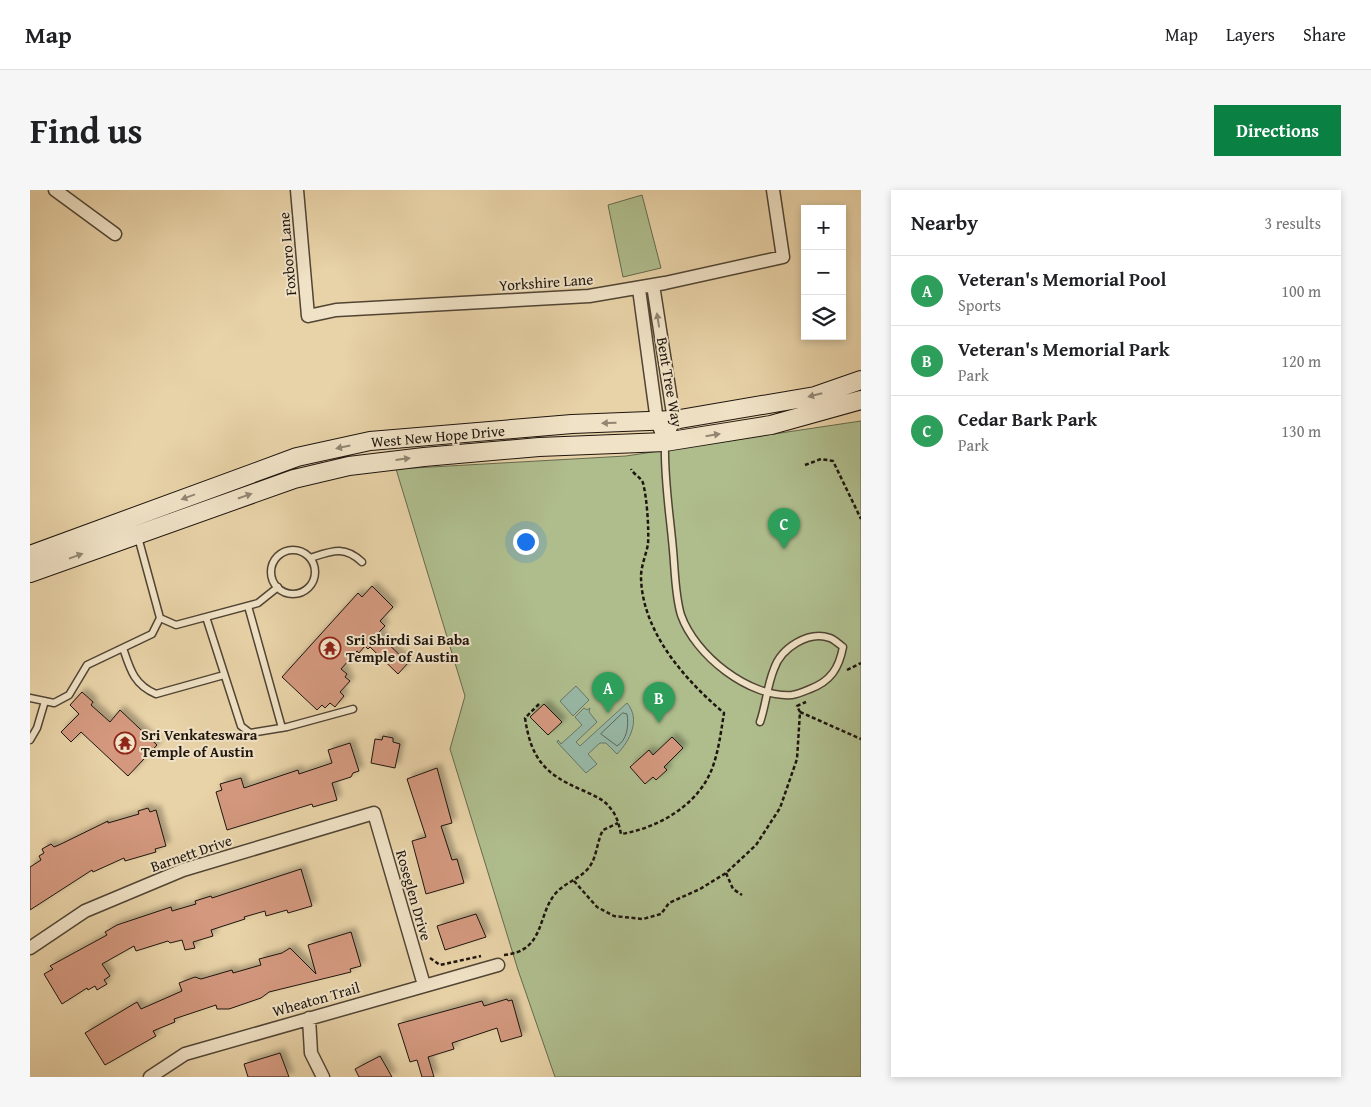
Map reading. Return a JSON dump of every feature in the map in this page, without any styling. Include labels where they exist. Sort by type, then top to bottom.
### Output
[{"type":"main road","name":"West New Hope Drive","points":[[30,555],[298,457],[370,441],[572,424],[666,421],[815,396],[861,380]]},
{"type":"main road","name":"West New Hope Drive","points":[[30,573],[294,479],[349,466],[538,447],[665,442],[772,425],[861,400]]},
{"type":"street","points":[[55,190],[115,234]]},
{"type":"street","name":"Foxboro Lane","points":[[298,190],[308,316]]},
{"type":"street","name":"Yorkshire Lane","points":[[308,316],[336,310],[545,300],[638,289],[783,257],[781,232],[773,190]]},
{"type":"street","name":"Bent Tree Way","points":[[653,286],[666,421],[665,442]]},
{"type":"street","name":"Bent Tree Way","points":[[638,289],[666,421]]},
{"type":"street","name":"Barnett Drive","points":[[30,948],[85,911],[183,870],[374,813]]},
{"type":"street","name":"Roseglen Drive","points":[[374,813],[424,985]]},
{"type":"street","name":"Wheaton Trail","points":[[150,1077],[185,1054],[424,985],[498,960]]},
{"type":"street","points":[[310,1018],[311,1053],[323,1077]]},
{"type":"lane","points":[[665,442],[664,466],[682,615],[697,643],[714,662],[730,675],[769,693],[793,695],[820,685],[834,674],[843,647],[830,638],[812,636],[795,643],[783,654],[774,668],[769,693],[760,722]]},
{"type":"lane","points":[[30,698],[54,703],[69,696],[87,666],[152,634],[160,618],[138,534]]},
{"type":"lane","points":[[310,558],[343,550],[355,555],[362,562]]},
{"type":"lane","points":[[298,551],[310,558],[315,571],[311,586],[306,591],[291,594],[278,587],[274,582],[272,568],[279,556],[284,552],[298,551]]},
{"type":"lane","points":[[160,618],[176,625],[258,603],[278,587]]},
{"type":"lane","points":[[248,606],[282,728]]},
{"type":"lane","points":[[206,617],[241,726],[250,733],[282,728],[353,709]]},
{"type":"lane","points":[[124,648],[132,677],[148,691],[156,694],[224,675]]},
{"type":"lane","points":[[30,740],[45,701]]},
{"type":"path","points":[[805,465],[821,459],[833,461],[861,519]]},
{"type":"path","points":[[539,704],[525,718],[532,750],[542,764],[556,776],[606,803],[615,814],[621,834],[635,832],[662,821],[692,798],[713,768],[724,713],[701,694],[685,675],[654,628],[642,588],[641,576],[648,538],[643,482],[631,469]]},
{"type":"path","points":[[574,881],[597,907],[614,916],[642,919],[661,914],[669,903],[700,889],[726,873],[756,844],[780,808],[797,759],[800,712],[861,739]]},
{"type":"path","points":[[498,960],[529,944],[536,936],[555,894],[580,878],[592,864],[603,830],[618,823]]},
{"type":"path","points":[[726,873],[733,888],[742,895]]},
{"type":"path","points":[[425,958],[429,957],[432,962],[440,965],[459,959],[488,955]]},
{"type":"shaded area","points":[[642,195],[661,268],[623,277],[608,205]]},
{"type":"shaded area","points":[[861,421],[861,1077],[555,1077],[518,970],[450,749],[465,696],[396,469],[626,456]]},
{"type":"water","points":[[576,686],[589,700],[573,716],[560,701]]},
{"type":"water","points":[[627,703],[631,709],[633,723],[626,743],[617,754],[606,743],[600,743],[588,754],[597,764],[586,773],[557,742],[558,740],[561,744],[582,725],[575,717],[584,708],[587,710],[590,708],[589,712],[597,722],[576,742],[580,746]]},
{"type":"building","name":"Sri Shirdi Sai Baba Temple of Austin","points":[[372,586],[393,607],[380,621],[385,626],[379,632],[382,634],[380,636],[408,663],[398,674],[370,647],[368,649],[365,646],[359,653],[357,651],[341,669],[347,674],[345,677],[350,681],[340,692],[344,696],[335,707],[330,703],[325,708],[322,705],[317,710],[282,677],[358,593],[362,597]]},
{"type":"building","name":"Sri Venkateswara Temple of Austin","points":[[82,692],[93,702],[91,705],[110,722],[120,710],[157,745],[128,776],[81,732],[71,742],[61,732],[79,714],[70,705]]},
{"type":"building","points":[[544,704],[562,722],[548,735],[530,717]]},
{"type":"building","points":[[383,736],[393,738],[393,742],[400,744],[395,768],[371,763],[375,739],[382,740]]},
{"type":"building","points":[[672,737],[683,748],[664,767],[667,770],[656,780],[653,777],[645,784],[630,767],[649,750],[653,755]]},
{"type":"building","points":[[350,743],[359,771],[353,773],[351,777],[332,783],[337,800],[313,807],[312,804],[227,830],[216,792],[222,790],[220,784],[241,778],[244,788],[298,770],[299,774],[332,763],[328,750]]},
{"type":"building","points":[[437,768],[452,823],[441,826],[452,860],[457,859],[464,883],[426,894],[412,841],[426,837],[407,779]]},
{"type":"building","points":[[148,808],[150,812],[156,810],[166,846],[155,849],[156,852],[125,861],[124,858],[93,872],[92,870],[30,910],[30,867],[41,860],[39,856],[44,853],[42,849],[51,844],[54,847],[108,821],[108,823],[139,814],[138,811]]},
{"type":"building","points":[[301,869],[312,906],[288,913],[287,910],[266,916],[265,911],[244,917],[245,919],[211,930],[213,936],[193,942],[195,948],[185,950],[182,940],[170,943],[168,941],[136,951],[134,946],[102,964],[110,976],[104,980],[107,984],[97,990],[95,986],[88,990],[87,988],[62,1004],[44,974],[53,969],[50,966],[107,935],[105,932],[117,925],[171,907],[172,911],[196,904],[195,901],[211,896],[212,898]]},
{"type":"building","points":[[476,914],[486,937],[445,950],[437,926]]},
{"type":"building","points":[[351,932],[361,966],[350,969],[351,972],[269,992],[261,998],[229,1009],[217,1009],[216,1005],[174,1019],[175,1022],[153,1031],[156,1036],[105,1065],[85,1033],[137,1002],[141,1009],[182,991],[179,983],[195,977],[201,979],[232,970],[233,973],[261,965],[259,959],[282,953],[290,948],[316,974],[308,945]]},
{"type":"building","points":[[507,999],[508,1001],[512,1000],[522,1036],[501,1042],[497,1028],[452,1043],[454,1049],[428,1057],[434,1077],[422,1077],[417,1060],[410,1062],[398,1024],[482,1001],[484,1006]]},
{"type":"building","points":[[280,1053],[289,1077],[248,1077],[244,1064]]},
{"type":"building","points":[[380,1056],[392,1077],[359,1077],[355,1069]]},
{"type":"place","name":"Cedar Bark Park","points":[[784,549]]},
{"type":"place","name":"Sri Shirdi Sai Baba Temple of Austin","points":[[330,648]]},
{"type":"place","name":"Veteran's Memorial Pool","points":[[608,713]]},
{"type":"place","name":"Veteran's Memorial Park","points":[[659,723]]},
{"type":"place","name":"Sri Venkateswara Temple of Austin","points":[[125,743]]}]
